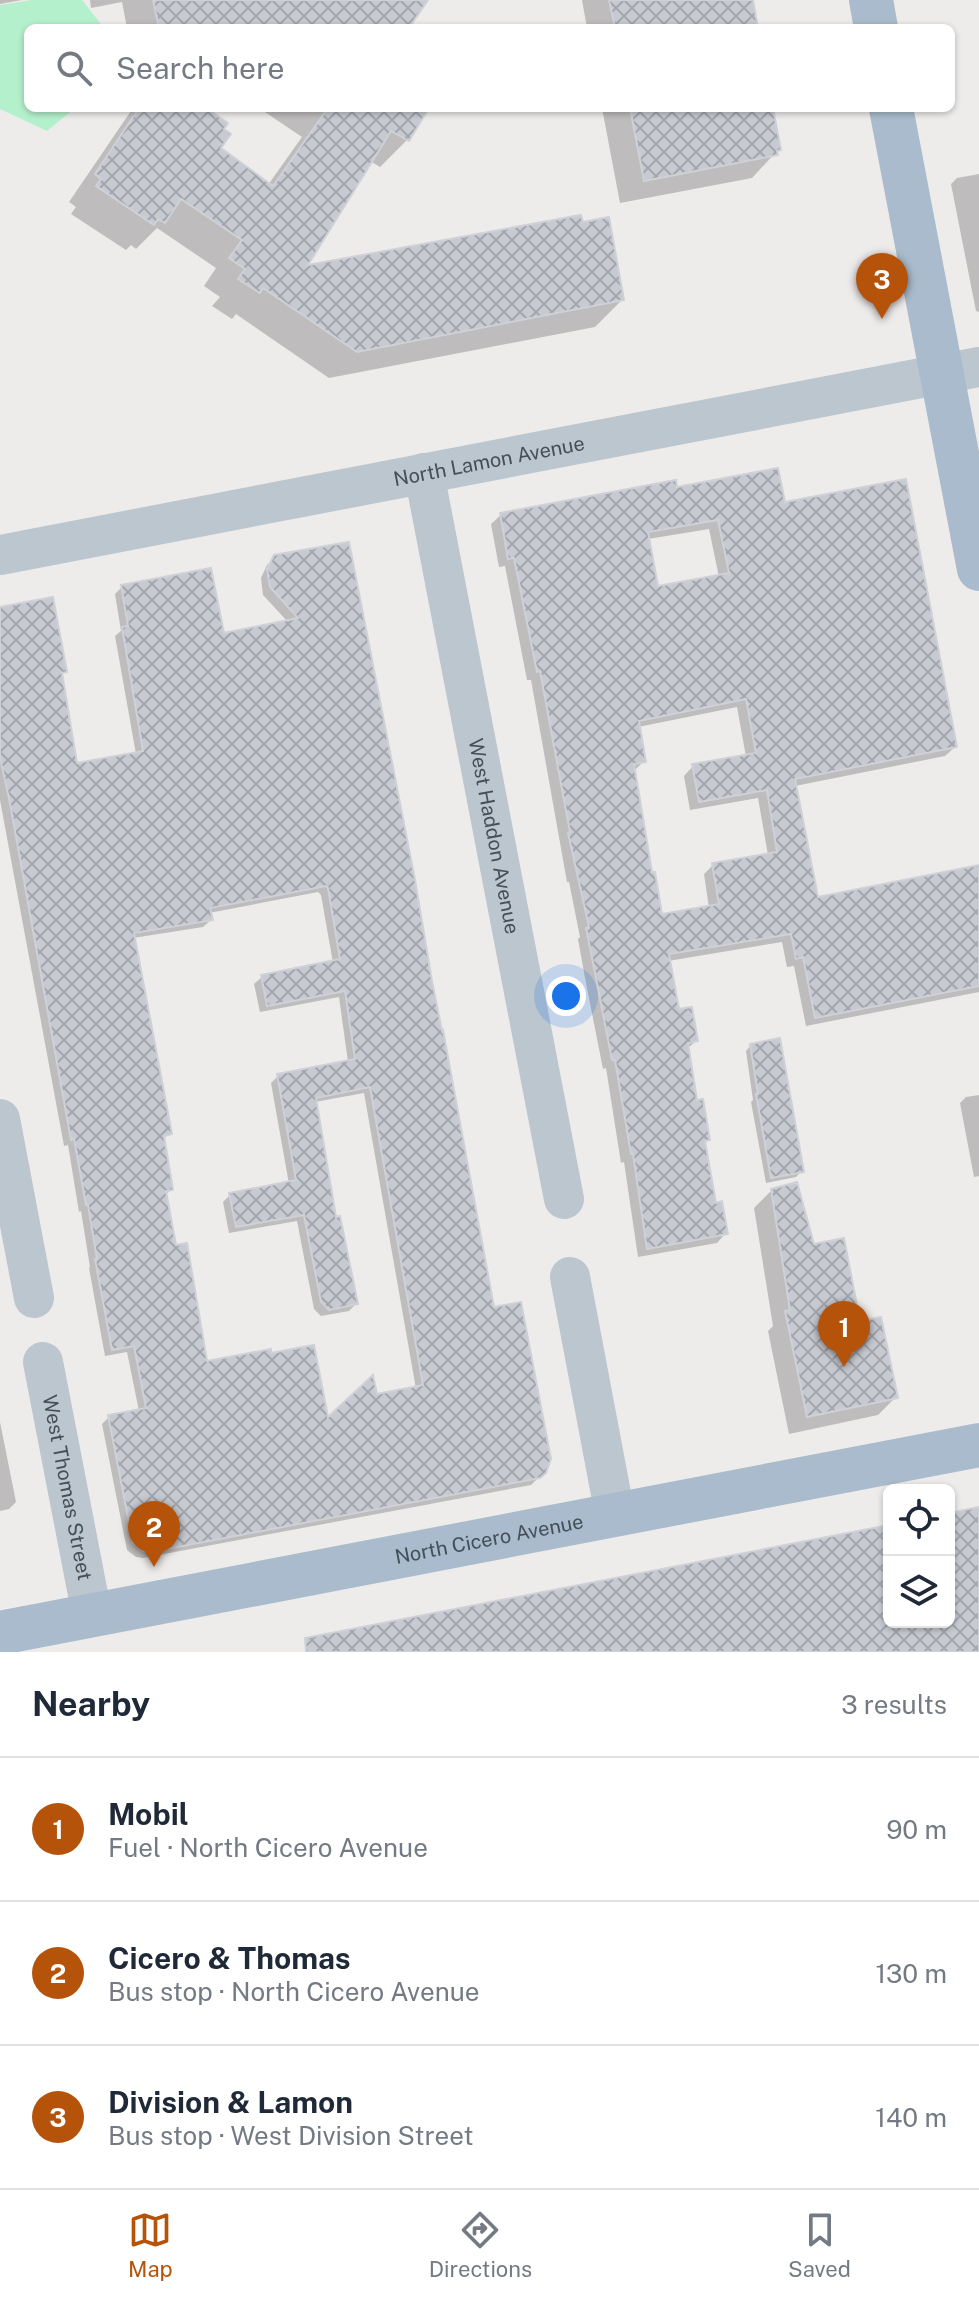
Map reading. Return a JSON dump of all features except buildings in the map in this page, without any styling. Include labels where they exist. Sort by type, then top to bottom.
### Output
[{"type":"main road","points":[[871,0],[875,24]]},
{"type":"main road","points":[[892,112],[961,370],[979,569]]},
{"type":"main road","name":"North Cicero Avenue","points":[[0,1633],[979,1445]]},
{"type":"street","name":"North Lamon Avenue","points":[[0,555],[961,370]]},
{"type":"street","name":"West Haddon Avenue","points":[[424,473],[564,1199]]},
{"type":"street","points":[[0,1119],[34,1298]]},
{"type":"street","points":[[570,1277],[615,1515]]},
{"type":"street","name":"West Thomas Street","points":[[43,1362],[92,1615]]},
{"type":"green space","points":[[32,0],[82,0],[101,24],[24,24],[24,112],[70,112],[47,131],[0,109],[0,5]]},
{"type":"place","name":"Division & Lamon","points":[[882,319]]},
{"type":"place","name":"Mobil","points":[[844,1367]]},
{"type":"place","name":"Cicero & Thomas","points":[[154,1567]]}]
